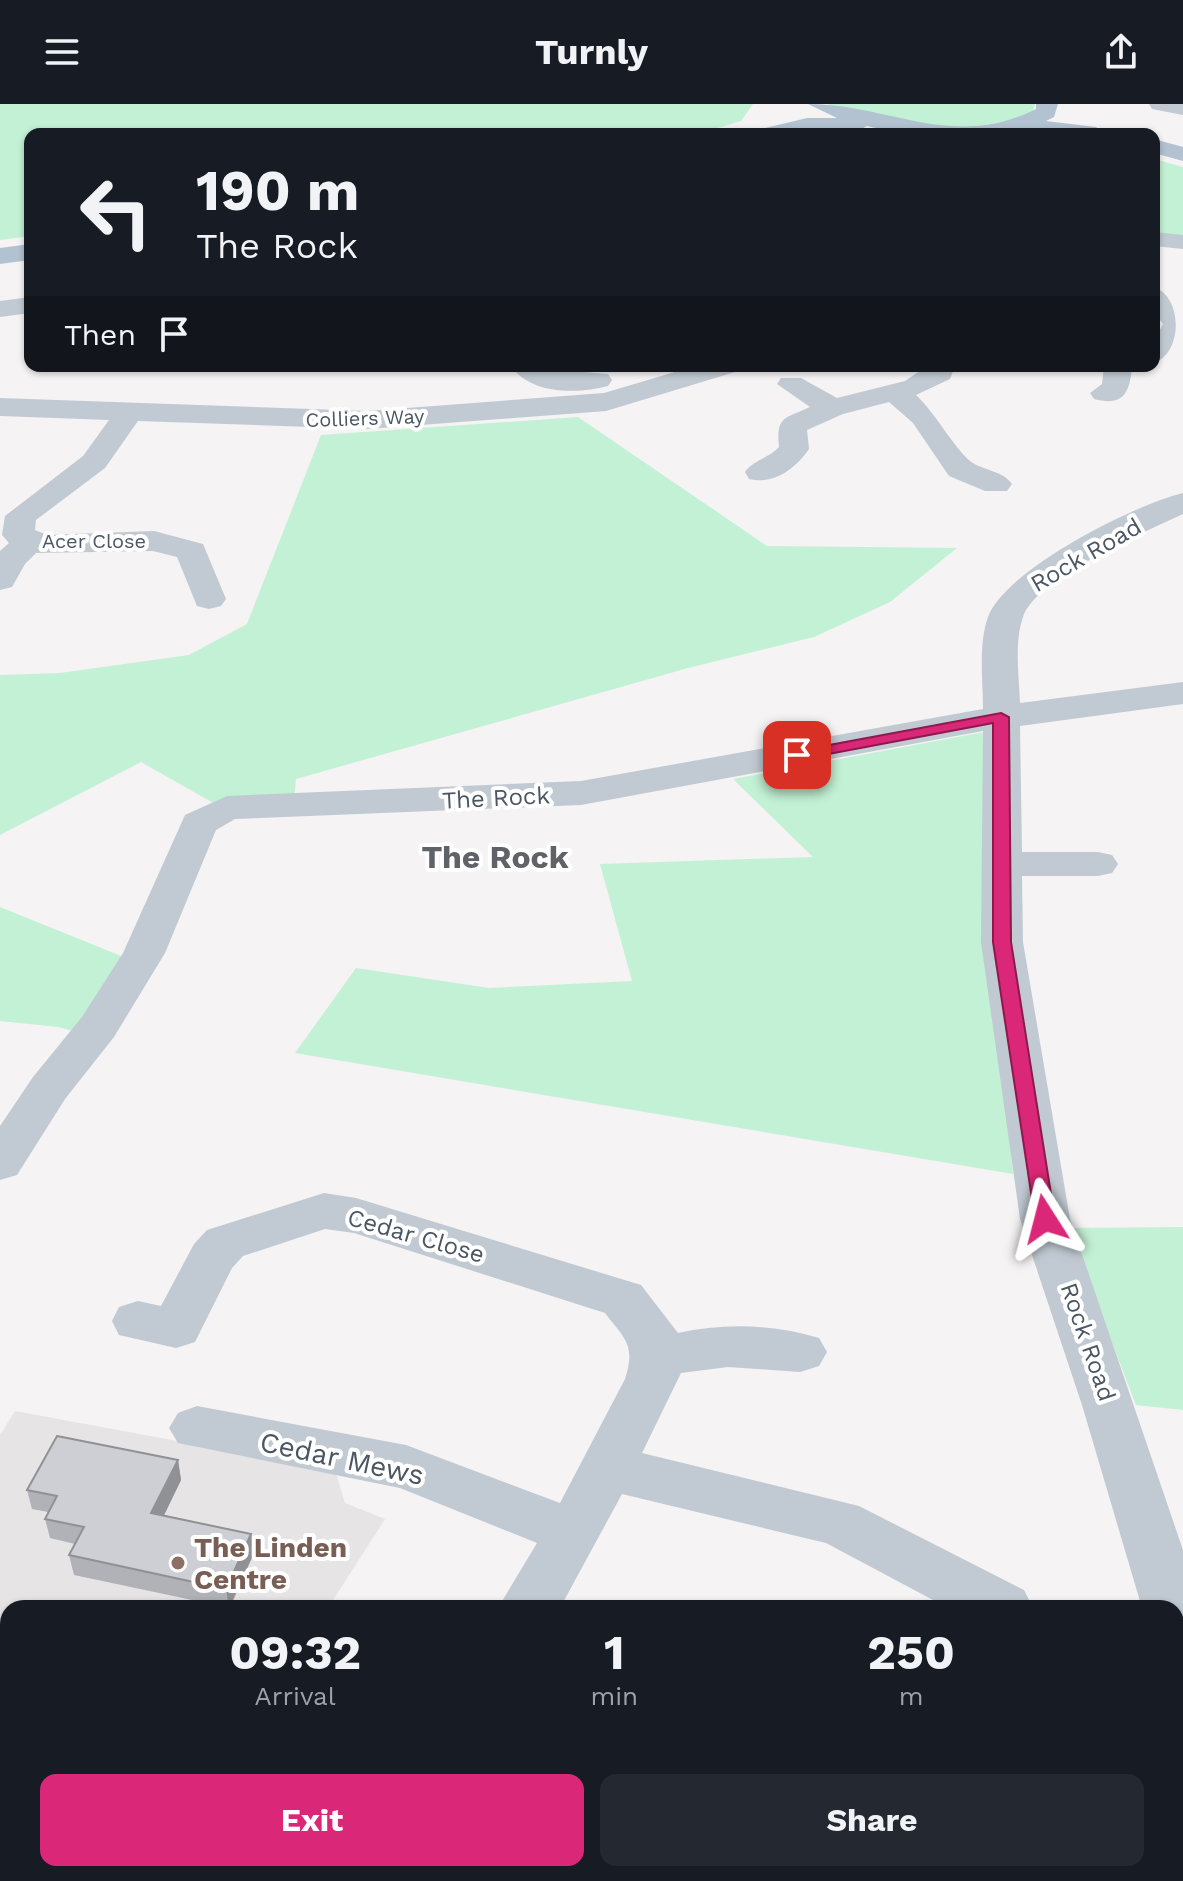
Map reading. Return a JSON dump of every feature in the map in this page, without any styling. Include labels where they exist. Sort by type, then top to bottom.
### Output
[{"type":"main road","points":[[819,104],[892,128]]},
{"type":"main road","points":[[1014,128],[1035,120],[1046,112],[1047,104]]},
{"type":"main road","points":[[1054,104],[1107,128]]},
{"type":"main road","points":[[769,128],[786,117],[795,105]]},
{"type":"main road","points":[[798,128],[817,124],[892,128]]},
{"type":"main road","points":[[1028,128],[1051,128]]},
{"type":"main road","points":[[1160,148],[1183,154]]},
{"type":"main road","points":[[0,256],[24,253]]},
{"type":"street","points":[[1160,104],[1183,109]]},
{"type":"street","points":[[1160,240],[1183,242]]},
{"type":"street","points":[[1160,302],[1177,324],[1160,353]]},
{"type":"street","points":[[0,309],[24,306]]},
{"type":"street","points":[[532,372],[564,383],[595,381],[621,372]]},
{"type":"street","points":[[640,372],[666,386]]},
{"type":"street","name":"Colliers Way","points":[[0,407],[128,414],[367,420],[606,402],[707,372]]},
{"type":"street","points":[[760,472],[779,465],[794,449],[792,426],[833,408],[915,387],[940,372]]},
{"type":"street","points":[[1104,393],[1116,389],[1117,372]]},
{"type":"street","points":[[791,384],[833,408]]},
{"type":"street","points":[[895,392],[923,417],[960,469],[996,484]]},
{"type":"street","points":[[297,400],[367,400],[367,420]]},
{"type":"street","name":"Acer Close","points":[[128,414],[94,462],[21,516],[18,535],[43,545],[154,541],[191,551],[209,599]]},
{"type":"street","name":"Rock Road","points":[[1170,1600],[1109,1405],[1045,1219],[1002,942],[1001,630],[1017,597],[1077,557],[1183,502]]},
{"type":"street","points":[[0,580],[11,559],[31,540]]},
{"type":"street","name":"The Rock","points":[[0,1163],[49,1088],[98,1027],[144,953],[199,823],[227,808],[581,793],[1001,717],[1183,693]]},
{"type":"street","points":[[1002,864],[1101,866]]},
{"type":"street","name":"Cedar Close","points":[[138,1321],[176,1328],[212,1257],[225,1243],[324,1211],[356,1216],[623,1299],[655,1339],[658,1360]]},
{"type":"street","points":[[533,1600],[574,1533],[652,1379],[658,1360],[710,1345],[741,1344],[800,1352]]},
{"type":"street","name":"Cedar Mews","points":[[197,1428],[406,1467],[574,1533]]},
{"type":"street","points":[[605,1467],[839,1523],[988,1600]]},
{"type":"shaded area","name":"The Linden Centre","points":[[15,1411],[335,1470],[345,1503],[385,1519],[333,1600],[0,1600],[0,1435]]},
{"type":"green space","points":[[0,104],[753,104],[741,121],[718,128],[24,128],[24,237],[0,240]]},
{"type":"green space","points":[[827,104],[1035,104],[1033,111],[1010,120],[958,127],[903,123]]},
{"type":"green space","points":[[1160,161],[1183,167],[1183,238],[1160,235]]},
{"type":"green space","points":[[578,417],[767,546],[957,548],[890,602],[814,637],[688,668],[296,779],[293,812],[238,817],[141,762],[0,835],[0,675],[60,673],[189,655],[247,624],[321,435]]},
{"type":"green space","points":[[984,732],[982,865],[1013,1174],[295,1053],[356,968],[489,988],[632,981],[600,864],[813,857],[733,779]]},
{"type":"green space","points":[[0,907],[131,960],[85,1034],[58,1027],[0,1021]]},
{"type":"green space","points":[[1183,1227],[1183,1410],[1136,1405],[1068,1228]]},
{"type":"building","points":[[57,1436],[178,1460],[151,1513],[251,1534],[226,1589],[69,1555],[84,1527],[45,1519],[57,1496],[27,1490]]},
{"type":"place","name":"The Linden Centre","points":[[178,1563]]},
{"type":"district","name":"The Rock","points":[[495,857]]},
{"type":"route","points":[[797,755],[908,737],[1001,717],[1002,942],[1045,1219]]}]
